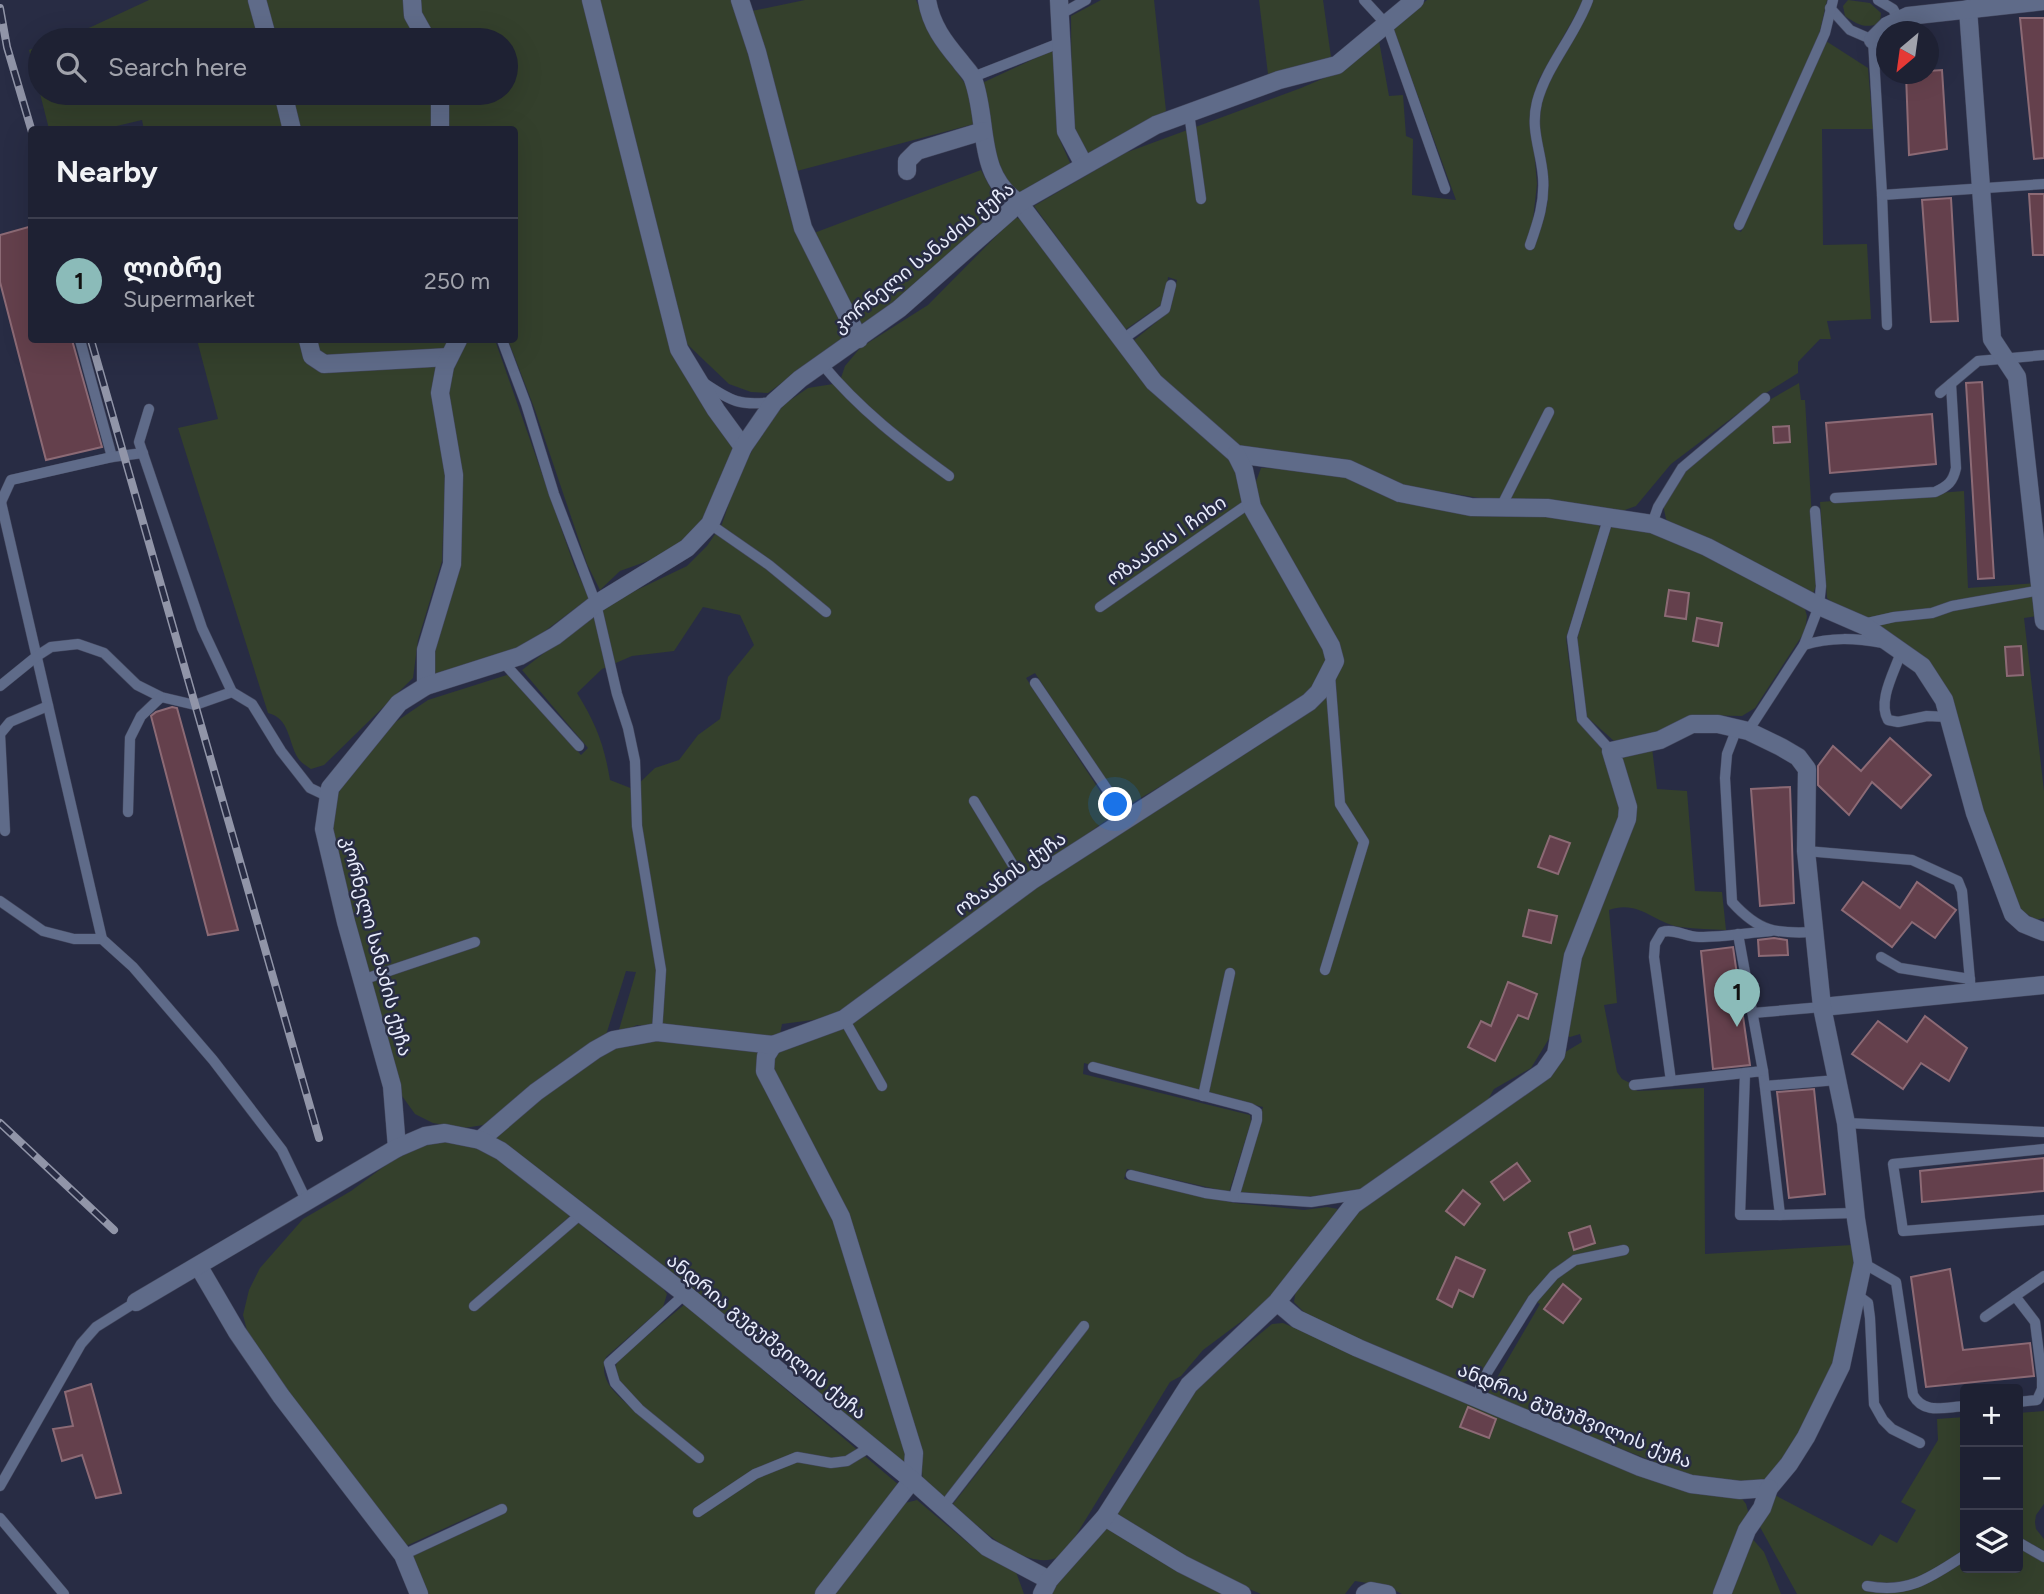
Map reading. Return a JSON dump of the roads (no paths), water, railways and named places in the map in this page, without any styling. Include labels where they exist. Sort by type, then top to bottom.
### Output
[{"type":"street","points":[[257,0],[265,28]]},
{"type":"street","points":[[412,0],[413,15],[420,28]]},
{"type":"street","points":[[591,0],[680,349],[716,410],[743,447]]},
{"type":"street","points":[[740,0],[760,63],[803,228],[859,339]]},
{"type":"street","points":[[927,0],[930,18],[973,77],[990,170],[1005,194],[1019,203],[1154,382],[1236,454],[1244,470],[1251,502],[1331,646],[1335,661],[1329,674]]},
{"type":"street","name":"კორნელი სანაძის ქუჩა","points":[[397,1148],[392,1086],[324,829],[330,788],[398,703],[425,687],[520,656],[555,636],[596,604],[687,548],[710,524],[743,447],[774,402],[800,379],[899,309],[1019,203],[1156,125],[1279,80],[1337,65],[1415,0]]},
{"type":"street","points":[[1873,40],[1887,26],[1908,16],[2044,1]]},
{"type":"street","points":[[1060,7],[1066,131],[1084,165]]},
{"type":"street","points":[[1968,9],[1992,339],[2017,377],[2044,621]]},
{"type":"street","points":[[286,105],[291,126]]},
{"type":"street","points":[[440,105],[440,126]]},
{"type":"street","points":[[907,171],[907,161],[917,151],[983,131]]},
{"type":"street","points":[[309,343],[312,356],[324,364],[449,357]]},
{"type":"street","points":[[425,687],[426,650],[452,565],[454,475],[440,393],[449,357],[456,343]]},
{"type":"street","points":[[1236,454],[1348,469],[1400,493],[1471,507],[1547,508],[1652,524],[1707,547],[1819,606],[1861,624],[1922,666],[1944,700],[1975,813],[2013,915],[2024,925],[2044,932]]},
{"type":"street","name":"ოზაანის ქუჩა","points":[[480,1140],[536,1092],[595,1049],[614,1040],[657,1032],[773,1045],[844,1019],[1025,885],[1309,702],[1319,692],[1329,674]]},
{"type":"street","points":[[1611,751],[1660,740],[1692,724],[1718,724],[1742,730],[1798,757],[1807,769],[1806,852],[1822,1007],[1846,1123],[1863,1263],[1841,1366],[1806,1437],[1790,1464],[1769,1488],[1762,1508],[1747,1530],[1722,1594]]},
{"type":"street","name":"ანდრია გუგუშვილის ქუჩა","points":[[136,1302],[397,1148],[425,1136],[445,1133],[480,1140],[501,1151],[583,1212],[912,1480],[987,1547],[1045,1587],[1105,1517],[1189,1385],[1278,1302],[1353,1205],[1544,1071],[1556,1054],[1573,956],[1627,819],[1628,807],[1611,751]]},
{"type":"street","points":[[1822,1007],[1971,986],[2044,985]]},
{"type":"street","points":[[773,1045],[766,1056],[765,1071],[841,1217],[914,1453],[912,1480],[824,1594]]},
{"type":"street","points":[[199,1267],[237,1332],[281,1396],[402,1555],[415,1593]]},
{"type":"street","name":"ანდრია გუგუშვილის ქუჩა","points":[[1278,1302],[1297,1319],[1475,1399],[1640,1467],[1691,1484],[1740,1490],[1769,1488]]},
{"type":"street","points":[[1105,1517],[1182,1564],[1242,1594]]},
{"type":"street","points":[[1365,1594],[1371,1591],[1387,1594]]},
{"type":"lane","points":[[1060,7],[1086,0]]},
{"type":"lane","points":[[1364,0],[1387,25],[1445,189]]},
{"type":"lane","points":[[1530,245],[1543,208],[1543,176],[1534,136],[1537,104],[1548,72],[1569,39],[1588,0]]},
{"type":"lane","points":[[1878,0],[1893,9],[1899,20]]},
{"type":"lane","points":[[1831,4],[1850,30],[1873,40],[1886,325]]},
{"type":"lane","points":[[1739,225],[1825,33],[1831,4]]},
{"type":"lane","points":[[973,77],[1062,42]]},
{"type":"lane","points":[[1188,113],[1201,199]]},
{"type":"lane","points":[[1882,195],[2044,184]]},
{"type":"lane","points":[[1123,339],[1165,309],[1171,285]]},
{"type":"lane","points":[[81,343],[112,457]]},
{"type":"lane","points":[[503,343],[526,404],[554,494],[596,604],[635,761],[638,826],[661,970],[657,1032]]},
{"type":"lane","points":[[1940,393],[1978,361],[2044,355]]},
{"type":"lane","points":[[822,364],[848,395],[890,434],[949,477]]},
{"type":"lane","points":[[696,378],[735,402],[750,405],[774,402]]},
{"type":"lane","points":[[1835,498],[1935,492],[1948,486],[1956,468],[1951,384]]},
{"type":"lane","points":[[1652,524],[1658,507],[1682,468],[1765,398]]},
{"type":"lane","points":[[149,409],[139,442],[202,628],[232,692],[252,704],[281,751],[310,788],[329,797]]},
{"type":"lane","points":[[1502,507],[1549,412]]},
{"type":"lane","points":[[143,453],[112,457],[11,480],[0,500],[102,939],[133,967],[213,1060],[282,1150],[306,1200]]},
{"type":"lane","name":"ოზაანის I ჩიხი","points":[[1100,607],[1251,502]]},
{"type":"lane","points":[[1771,931],[1746,917],[1732,902],[1725,778],[1727,754],[1804,645],[1819,606],[1821,586],[1815,511]]},
{"type":"lane","points":[[1609,516],[1573,637],[1582,719],[1611,751]]},
{"type":"lane","points":[[710,524],[769,565],[826,612]]},
{"type":"lane","points":[[1861,624],[1931,613],[1952,606],[2040,590]]},
{"type":"lane","points":[[1804,645],[1843,638],[1896,648],[1884,703],[1883,712],[1888,720],[1898,722],[1927,716],[1948,717]]},
{"type":"lane","points":[[0,686],[51,647],[78,644],[104,653],[137,685],[161,697],[195,705],[232,692]]},
{"type":"lane","points":[[503,662],[579,746]]},
{"type":"lane","points":[[1325,970],[1364,842],[1340,804],[1329,674]]},
{"type":"lane","points":[[1035,683],[1126,819]]},
{"type":"lane","points":[[128,812],[130,738],[141,716],[161,697]]},
{"type":"lane","points":[[5,831],[1,734],[10,722],[48,706]]},
{"type":"lane","points":[[974,801],[1025,885]]},
{"type":"lane","points":[[1806,852],[1912,860],[1958,881],[1962,891],[1971,986],[1900,968],[1881,957]]},
{"type":"lane","points":[[0,901],[43,931],[74,939],[102,939]]},
{"type":"lane","points":[[1671,1081],[1654,957],[1655,944],[1662,932],[1670,929],[1698,937],[1771,931],[1814,932]]},
{"type":"lane","points":[[1738,934],[1763,1070],[1780,1215]]},
{"type":"lane","points":[[362,980],[475,942]]},
{"type":"lane","points":[[1203,1096],[1230,973]]},
{"type":"lane","points":[[1752,1013],[1822,1007]]},
{"type":"lane","points":[[844,1019],[882,1086]]},
{"type":"lane","points":[[1093,1068],[1257,1112],[1234,1197]]},
{"type":"lane","points":[[1634,1085],[1763,1070]]},
{"type":"lane","points":[[1745,1073],[1740,1215],[1855,1213]]},
{"type":"lane","points":[[1765,1086],[1837,1080]]},
{"type":"lane","points":[[1846,1123],[2044,1132]]},
{"type":"lane","points":[[2044,1149],[1893,1164],[1903,1231],[2044,1220]]},
{"type":"lane","points":[[1131,1175],[1205,1193],[1234,1197],[1311,1202],[1368,1194]]},
{"type":"lane","points":[[474,1306],[583,1212]]},
{"type":"lane","points":[[1475,1399],[1488,1371],[1533,1299],[1554,1275],[1575,1260],[1623,1250]]},
{"type":"lane","points":[[1863,1263],[1896,1282],[1913,1395],[1918,1404],[1925,1408],[1960,1406]]},
{"type":"lane","points":[[1985,1317],[2044,1276]]},
{"type":"lane","points":[[685,1294],[609,1363],[615,1383],[639,1409],[699,1458]]},
{"type":"lane","points":[[1856,1294],[1868,1303],[1874,1404],[1892,1429],[1920,1443]]},
{"type":"lane","points":[[2015,1296],[2035,1322],[2042,1378],[2042,1390],[2036,1400],[2023,1401]]},
{"type":"lane","points":[[0,1486],[80,1344],[96,1327],[136,1302]]},
{"type":"lane","points":[[943,1507],[1084,1325]]},
{"type":"lane","points":[[698,1512],[755,1474],[797,1457],[831,1463],[848,1461],[870,1447]]},
{"type":"lane","points":[[402,1555],[502,1509]]},
{"type":"lane","points":[[0,1518],[64,1594]]},
{"type":"lane","points":[[2023,1545],[2044,1557]]},
{"type":"lane","points":[[1867,1587],[1886,1592],[1906,1590],[1960,1558]]},
{"type":"railway","points":[[0,8],[7,47],[30,126]]},
{"type":"railway","points":[[92,343],[319,1138]]},
{"type":"railway","points":[[0,1123],[114,1230]]},
{"type":"place","name":"ლიბრე","points":[[1737,1027]]}]
